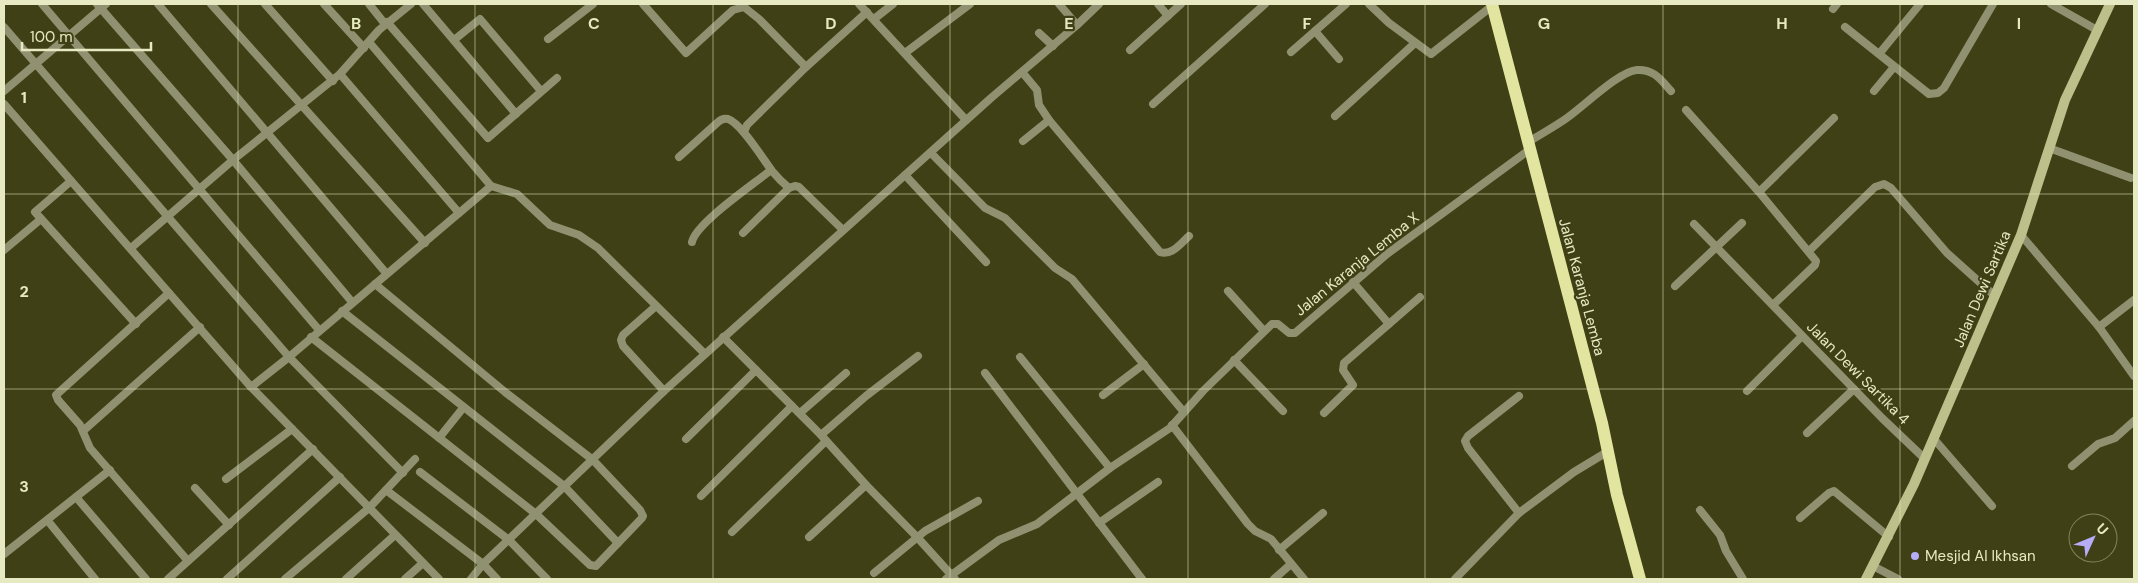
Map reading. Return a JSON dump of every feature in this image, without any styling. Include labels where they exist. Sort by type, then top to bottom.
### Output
[{"type":"main road","name":"Jalan Dewi Sartika","points":[[1868,578],[1934,439],[2021,235],[2068,92],[2110,4]]},
{"type":"main road","name":"Jalan Karanja Lemba","points":[[1492,5],[1602,423],[1607,452],[1640,579]]},
{"type":"street","points":[[42,4],[319,330]]},
{"type":"street","points":[[158,4],[386,273]]},
{"type":"street","points":[[211,4],[425,243]]},
{"type":"street","points":[[265,4],[333,81]]},
{"type":"street","points":[[324,4],[366,45],[491,186],[518,194],[550,225],[578,235],[598,248],[705,354]]},
{"type":"street","points":[[368,4],[488,138],[557,78]]},
{"type":"street","points":[[130,248],[301,104],[333,81],[386,23],[410,4]]},
{"type":"street","points":[[423,4],[516,114]]},
{"type":"street","points":[[548,39],[593,4]]},
{"type":"street","points":[[643,4],[686,53],[733,10],[744,7],[760,19],[806,67]]},
{"type":"street","points":[[859,4],[966,120]]},
{"type":"street","points":[[874,19],[893,4]]},
{"type":"street","points":[[905,52],[970,4]]},
{"type":"street","points":[[1059,4],[1077,25]]},
{"type":"street","points":[[471,579],[483,564],[664,391],[966,120],[1099,4]]},
{"type":"street","points":[[1158,4],[1168,16]]},
{"type":"street","points":[[1130,50],[1182,4]]},
{"type":"street","points":[[1153,104],[1265,4]]},
{"type":"street","points":[[1290,52],[1346,4]]},
{"type":"street","points":[[1369,4],[1385,20],[1429,54],[1433,53],[1492,5]]},
{"type":"street","points":[[1879,54],[1920,4]]},
{"type":"street","points":[[1845,27],[1929,94],[1938,93],[1944,88],[1991,7],[1982,4]]},
{"type":"street","points":[[2051,4],[2097,30]]},
{"type":"street","points":[[4,91],[69,36],[101,5],[352,302]]},
{"type":"street","points":[[744,132],[747,125],[806,67],[867,12]]},
{"type":"street","points":[[454,40],[480,19],[541,91]]},
{"type":"street","points":[[4,27],[289,357],[403,473]]},
{"type":"street","points":[[1315,31],[1339,59]]},
{"type":"street","points":[[1040,33],[1053,46]]},
{"type":"street","points":[[1335,116],[1415,43]]},
{"type":"street","points":[[1874,91],[1894,67]]},
{"type":"street","name":"Jalan Karanja Lemba X","points":[[1264,331],[1276,323],[1290,334],[1295,333],[1392,250],[1626,74],[1639,70],[1652,72],[1671,91]]},
{"type":"street","points":[[1022,72],[1037,90],[1039,105],[1049,120],[1160,252],[1165,254],[1170,252],[1190,236]]},
{"type":"street","points":[[340,74],[459,213]]},
{"type":"street","points":[[4,104],[251,387],[439,579]]},
{"type":"street","points":[[1686,110],[1759,192],[1816,261],[1816,264],[1773,305]]},
{"type":"street","points":[[1759,192],[1834,118]]},
{"type":"street","points":[[679,157],[724,119],[734,123],[744,132],[747,139],[771,170],[789,188]]},
{"type":"street","points":[[1023,141],[1049,120]]},
{"type":"street","points":[[2049,148],[2131,178]]},
{"type":"street","points":[[931,153],[990,212],[1005,218],[1055,268],[1072,279],[1183,411]]},
{"type":"street","points":[[692,242],[704,225],[771,170]]},
{"type":"street","points":[[905,175],[986,262]]},
{"type":"street","points":[[72,181],[36,211],[41,219],[136,324]]},
{"type":"street","points":[[1809,251],[1875,187],[1884,184],[1891,188],[1947,253],[1995,296]]},
{"type":"street","points":[[251,387],[491,186]]},
{"type":"street","points":[[743,233],[789,188],[795,186],[799,187],[843,230]]},
{"type":"street","points":[[4,250],[41,219]]},
{"type":"street","points":[[1675,286],[1742,223]]},
{"type":"street","name":"Jalan Dewi Sartika 4","points":[[1694,224],[1854,389],[1925,459]]},
{"type":"street","points":[[2021,235],[2100,327],[2134,376]]},
{"type":"street","points":[[1353,282],[1389,324]]},
{"type":"street","points":[[311,337],[536,514],[592,566],[596,566],[642,518],[642,514],[592,460],[505,392],[375,284]]},
{"type":"street","points":[[723,337],[824,438],[866,485],[917,537],[951,578],[999,540],[1037,524],[1110,468],[1172,426],[1183,411],[1264,331],[1228,291]]},
{"type":"street","points":[[169,293],[56,395],[58,400],[77,420],[90,448],[188,561]]},
{"type":"street","points":[[1324,413],[1353,385],[1343,370],[1344,363],[1420,297]]},
{"type":"street","points":[[2100,327],[2134,300]]},
{"type":"street","points":[[656,306],[623,335],[621,340],[623,346],[664,391]]},
{"type":"street","points":[[342,311],[564,486],[618,543]]},
{"type":"street","points":[[82,431],[200,327]]},
{"type":"street","points":[[1747,391],[1802,336]]},
{"type":"street","points":[[732,532],[866,396],[918,356]]},
{"type":"street","points":[[1020,357],[1110,468]]},
{"type":"street","points":[[1234,360],[1283,411]]},
{"type":"street","points":[[1102,395],[1144,364]]},
{"type":"street","points":[[686,439],[756,370]]},
{"type":"street","points":[[800,413],[846,373]]},
{"type":"street","points":[[985,374],[1142,579]]},
{"type":"street","points":[[1807,433],[1854,389]]},
{"type":"street","points":[[1519,396],[1468,436],[1465,442],[1519,513]]},
{"type":"street","points":[[701,496],[792,406]]},
{"type":"street","points":[[439,438],[463,408]]},
{"type":"street","points":[[2072,466],[2098,444],[2111,440],[2134,421]]},
{"type":"street","points":[[1172,426],[1248,524],[1255,531],[1270,539],[1304,579]]},
{"type":"street","points":[[226,479],[292,429]]},
{"type":"street","points":[[1934,439],[1992,506]]},
{"type":"street","points":[[168,579],[313,450]]},
{"type":"street","points":[[1455,579],[1519,513],[1574,472],[1607,452]]},
{"type":"street","points":[[285,579],[369,508],[415,459]]},
{"type":"street","points":[[4,554],[110,470]]},
{"type":"street","points":[[420,472],[509,540],[547,579]]},
{"type":"street","points":[[227,579],[340,477]]},
{"type":"street","points":[[1099,523],[1158,482]]},
{"type":"street","points":[[809,537],[866,485]]},
{"type":"street","points":[[195,488],[229,525]]},
{"type":"street","points":[[386,490],[483,564],[496,579]]},
{"type":"street","points":[[1800,518],[1829,493],[1834,491],[1889,537]]},
{"type":"street","points":[[76,497],[146,579]]},
{"type":"street","points":[[874,573],[917,537],[978,500]]},
{"type":"street","points":[[1700,510],[1720,535],[1726,551],[1743,579]]},
{"type":"street","points":[[1279,550],[1323,513]]},
{"type":"street","points":[[48,521],[95,579]]},
{"type":"street","points":[[346,579],[395,535]]},
{"type":"street","points":[[405,579],[423,563]]},
{"type":"street","points":[[1274,579],[1291,564]]},
{"type":"street","points":[[1873,566],[1898,579]]},
{"type":"place","name":"Mesjid Al Ikhsan","points":[[1915,556]]}]
